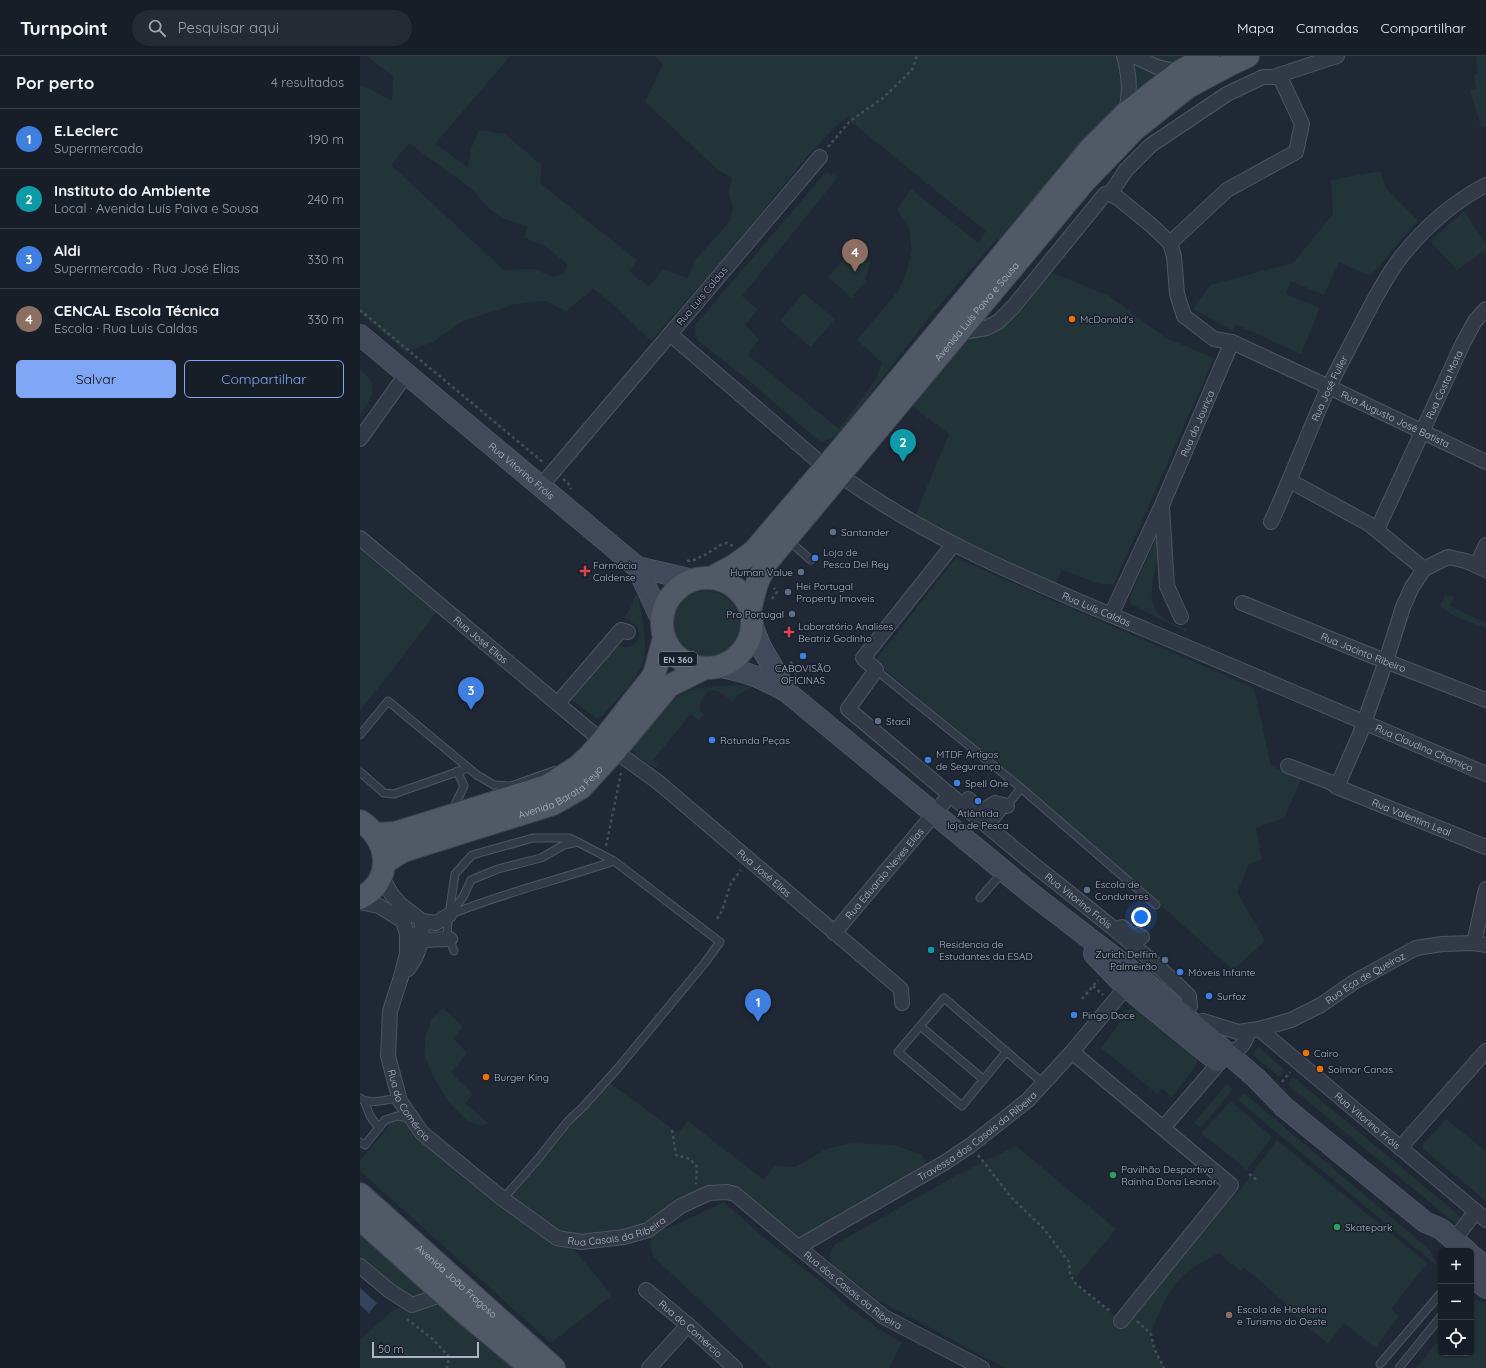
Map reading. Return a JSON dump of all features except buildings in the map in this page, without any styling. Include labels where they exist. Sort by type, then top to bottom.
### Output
[{"type":"main road","name":"Avenida Luís Paiva e Sousa","points":[[758,613],[757,583],[767,562],[786,539],[832,471],[1090,149],[1126,113],[1179,72],[1208,56]]},
{"type":"main road","name":"Avenida Luís Paiva e Sousa","points":[[702,579],[735,565],[754,551],[832,471],[958,333],[1077,189],[1102,161],[1135,129],[1188,87],[1248,56]]},
{"type":"main road","name":"EN 360","points":[[360,334],[407,373]]},
{"type":"main road","name":"Rua Vitorino Fróis","points":[[407,373],[638,567],[662,629]]},
{"type":"main road","name":"Rua Vitorino Fróis","points":[[638,567],[702,579]]},
{"type":"main road","name":"EN 360","points":[[702,579],[724,581],[745,597],[758,613],[762,647],[786,690]]},
{"type":"main road","points":[[662,629],[664,606],[671,595],[681,586],[702,579]]},
{"type":"main road","points":[[712,668],[733,661],[743,652],[750,640],[758,613]]},
{"type":"main road","name":"EN 360","points":[[662,629],[669,649],[678,659],[690,666],[746,672],[786,690],[1033,895],[1099,959],[1189,1020],[1250,1086],[1284,1107],[1425,1222],[1434,1239],[1450,1248]]},
{"type":"main road","name":"Avenida Barata Feyo","points":[[613,754],[654,675],[662,629]]},
{"type":"main road","name":"Avenida Barata Feyo","points":[[360,898],[366,895],[375,886],[383,869],[403,850],[552,804],[581,788],[613,754],[669,686],[712,668]]},
{"type":"main road","name":"Avenida Barata Feyo","points":[[368,827],[395,834],[547,786],[577,767],[590,755],[613,754]]},
{"type":"main road","points":[[368,827],[382,846],[383,869]]},
{"type":"main road","name":"EN 360","points":[[1131,981],[1223,1058]]},
{"type":"main road","name":"Avenida João Fragoso","points":[[360,1194],[554,1368]]},
{"type":"main road","name":"Avenida João Fragoso","points":[[360,1219],[508,1350],[531,1368]]},
{"type":"main road","name":"EN 360","points":[[1474,1268],[1486,1288]]},
{"type":"street","points":[[1124,56],[1129,73],[1130,92],[1126,113]]},
{"type":"street","points":[[1134,56],[1156,67],[1179,72]]},
{"type":"street","points":[[1110,194],[1126,170],[1151,144],[1226,94],[1263,77],[1276,77],[1287,71],[1337,56]]},
{"type":"street","points":[[958,333],[986,328],[998,322],[1013,307],[1105,194],[1110,194],[1118,198],[1151,225],[1170,244],[1227,190],[1296,152],[1302,124],[1276,77]]},
{"type":"street","name":"Rua Luis Caldas","points":[[820,157],[670,334],[832,471]]},
{"type":"street","name":"Rua José Fuller","points":[[1271,522],[1290,481],[1329,386],[1382,285],[1401,257],[1421,234],[1446,211],[1486,185]]},
{"type":"street","name":"Rua Augusto José Batista","points":[[1170,244],[1174,256],[1177,294],[1184,316],[1214,339],[1232,342],[1329,386],[1486,462]]},
{"type":"street","name":"Rua Costa Mota","points":[[1377,530],[1463,343],[1475,321],[1486,309]]},
{"type":"street","points":[[541,486],[670,334]]},
{"type":"street","name":"Rua da Jouriça","points":[[1111,615],[1162,505],[1232,342]]},
{"type":"street","points":[[360,439],[407,373]]},
{"type":"street","name":"Rua Luís Caldas","points":[[832,471],[885,507],[953,545],[1111,615],[1363,721]]},
{"type":"street","points":[[1290,481],[1377,530],[1424,569]]},
{"type":"street","name":"Rua da Jouriça","points":[[1162,505],[1167,586],[1181,617]]},
{"type":"street","name":"Rua José Elias","points":[[360,538],[558,703],[613,754],[658,782],[901,989],[902,1003]]},
{"type":"street","points":[[953,545],[863,658],[876,670],[855,710],[979,808],[984,810],[995,803],[1007,806]]},
{"type":"street","points":[[1337,787],[1360,734],[1363,721],[1386,661],[1403,607],[1412,587],[1424,569],[1448,557],[1466,561],[1482,567],[1486,545]]},
{"type":"street","name":"Rua Jacinto Ribeiro","points":[[1242,603],[1486,700]]},
{"type":"street","points":[[558,703],[622,630],[628,632]]},
{"type":"street","name":"Rua Vitorino Fróis","points":[[855,710],[950,795],[1138,949],[1189,996],[1189,1020]]},
{"type":"street","name":"Rua Claudina Chamiço","points":[[1363,721],[1486,774]]},
{"type":"street","name":"Rua Valentim Leal","points":[[1288,766],[1486,847]]},
{"type":"street","points":[[935,813],[950,795]]},
{"type":"street","name":"Rua Eduardo Neves Elias","points":[[834,933],[935,813]]},
{"type":"street","points":[[1014,838],[1137,937]]},
{"type":"street","points":[[383,869],[392,895],[400,904],[422,921],[436,923],[449,915]]},
{"type":"street","points":[[1480,944],[1486,889]]},
{"type":"street","points":[[360,902],[379,906],[402,921],[422,940],[452,945]]},
{"type":"street","name":"Rua do Comércio","points":[[402,921],[407,934],[407,954],[402,978],[390,1011],[388,1056],[400,1101],[422,1133],[503,1198]]},
{"type":"street","name":"Rua do Comércio","points":[[402,978],[414,961],[422,940],[422,921]]},
{"type":"street","name":"Rua Eça de Queiroz","points":[[1249,1030],[1291,1020],[1321,1006],[1354,982],[1416,948],[1442,944],[1480,944]]},
{"type":"street","name":"Travessa dos Casais da Ribeira","points":[[798,1247],[944,1163],[971,1145],[1028,1100],[1072,1052],[1131,981]]},
{"type":"street","points":[[1189,1020],[1203,1021],[1249,1030]]},
{"type":"street","points":[[1163,1128],[1249,1030]]},
{"type":"street","name":"Rua Vitorino Fróis","points":[[1249,1030],[1400,1148],[1481,1216],[1471,1248]]},
{"type":"street","points":[[1400,1148],[1486,1051]]},
{"type":"street","points":[[1072,1052],[1230,1185],[1124,1317]]},
{"type":"street","name":"Rua Casais da Ribeira","points":[[503,1198],[557,1238],[581,1242],[624,1237],[648,1230],[681,1206],[709,1193],[735,1194]]},
{"type":"street","name":"Rua dos Casais da Ribeira","points":[[735,1194],[884,1317],[974,1366]]},
{"type":"street","points":[[360,1266],[390,1292],[412,1305],[444,1294]]},
{"type":"street","name":"Rua do Comércio","points":[[646,1290],[688,1325],[735,1368]]},
{"type":"street","points":[[649,1368],[688,1325]]},
{"type":"lane","points":[[786,539],[811,560]]},
{"type":"lane","points":[[876,670],[1021,788],[1156,905]]},
{"type":"lane","points":[[360,735],[388,701],[468,768],[494,785],[511,786],[565,766],[577,767]]},
{"type":"lane","points":[[360,772],[384,793],[394,794],[468,768]]},
{"type":"lane","points":[[449,817],[464,786],[457,771]]},
{"type":"lane","points":[[990,828],[1021,788]]},
{"type":"lane","points":[[452,945],[447,932],[455,874],[472,855],[533,838],[570,838],[614,860],[720,942],[704,964],[618,1068],[583,1107],[568,1121],[537,1160],[503,1198]]},
{"type":"lane","points":[[449,915],[463,897],[471,880],[498,869],[541,858],[564,845],[578,842]]},
{"type":"lane","points":[[449,915],[482,902],[614,860]]},
{"type":"lane","points":[[980,898],[1004,871]]},
{"type":"lane","points":[[1006,1052],[962,1106],[898,1052],[944,998],[1043,1083]]},
{"type":"lane","points":[[920,1026],[983,1080]]},
{"type":"lane","points":[[362,1099],[375,1101],[393,1099],[397,1091]]},
{"type":"lane","points":[[362,1099],[370,1116],[379,1128]]},
{"type":"lane","points":[[360,1142],[365,1145],[385,1120],[397,1116],[412,1118]]},
{"type":"lane","points":[[1380,1364],[1438,1296]]},
{"type":"lane","points":[[1399,1368],[1438,1320]]},
{"type":"path","points":[[820,157],[850,121],[883,98],[912,70],[917,56]]},
{"type":"path","points":[[360,310],[568,483],[574,494]]},
{"type":"path","points":[[681,562],[694,560],[722,544],[728,543],[734,546],[745,557]]},
{"type":"path","points":[[758,613],[777,592],[762,573]]},
{"type":"path","points":[[786,690],[797,672],[796,667],[790,662]]},
{"type":"path","points":[[604,855],[613,754]]},
{"type":"path","points":[[717,919],[722,911],[731,883],[748,860]]},
{"type":"path","points":[[1082,999],[1100,978]]},
{"type":"path","points":[[1281,1084],[1290,1071]]},
{"type":"path","points":[[672,1130],[676,1155],[690,1159],[697,1167],[696,1198]]},
{"type":"path","points":[[971,1145],[1011,1197],[1043,1228],[1069,1262],[1070,1274],[1076,1284],[1151,1334],[1154,1348],[1164,1368]]},
{"type":"path","points":[[1249,1174],[1257,1180]]},
{"type":"path","points":[[399,1297],[402,1314],[434,1340],[449,1357],[447,1368]]},
{"type":"shaded area","points":[[366,56],[510,56],[435,144],[468,167],[471,149],[479,130],[505,134],[542,165],[540,183],[637,260],[629,271],[649,287],[663,269],[687,278],[697,258],[730,221],[733,210],[729,193],[732,178],[717,169],[645,102],[663,64],[655,56],[1208,56],[1008,248],[997,239],[932,314],[844,428],[833,439],[821,441],[814,437],[754,385],[697,340],[695,331],[696,324],[826,172],[838,177],[742,296],[758,309],[745,325],[759,339],[748,355],[839,429],[876,379],[882,362],[857,340],[899,290],[906,273],[912,251],[909,227],[897,209],[911,189],[978,243],[986,231],[850,121],[849,115],[809,154],[751,226],[651,341],[614,305],[593,289],[566,311],[546,301],[515,304],[463,321],[433,342],[406,352],[360,313],[360,86],[370,89],[392,101],[393,76]],"holes":[[[409,143],[473,190],[487,207],[504,219],[527,226],[525,238],[545,246],[567,264],[564,274],[552,277],[535,269],[504,270],[391,165]]]},
{"type":"shaded area","points":[[1476,56],[1486,56],[1486,127],[1481,127],[1470,90],[1476,89],[1474,76],[1478,74]]},
{"type":"shaded area","points":[[1380,171],[1386,188],[1418,221],[1370,276],[1339,262],[1324,295],[1291,281],[1286,294],[1320,308],[1301,354],[1235,324],[1233,331],[1193,309],[1210,285],[1293,263],[1333,214],[1331,180]]},
{"type":"shaded area","points":[[1464,211],[1486,244],[1486,250],[1457,270],[1430,241]]},
{"type":"shaded area","points":[[853,247],[870,261],[865,282],[851,298],[828,277]]},
{"type":"shaded area","points":[[1044,269],[1109,296],[1166,338],[1214,358],[1114,584],[1100,584],[1062,570],[1053,589],[915,516],[949,434],[903,399],[958,333],[986,328]]},
{"type":"shaded area","points":[[803,293],[835,319],[811,347],[780,321]]},
{"type":"shaded area","points":[[360,369],[370,380],[372,391],[368,403],[360,415]]},
{"type":"shaded area","points":[[360,538],[441,606],[360,710]]},
{"type":"shaded area","points":[[1156,539],[1165,540],[1155,569],[1152,591],[1153,602],[1156,611],[1163,618],[1186,629],[1186,632],[1131,604],[1130,597]]},
{"type":"shaded area","points":[[956,558],[1254,688],[1271,766],[1301,780],[1284,818],[1256,828],[1262,859],[1249,864],[1237,892],[1265,941],[1233,970],[1175,918],[875,661]]},
{"type":"shaded area","points":[[706,591],[719,594],[730,601],[737,612],[740,625],[737,638],[730,649],[719,656],[706,659],[693,656],[682,649],[675,638],[672,625],[675,612],[682,601],[693,594]]},
{"type":"shaded area","points":[[638,595],[645,636],[644,659],[632,682],[620,697],[602,716],[599,718],[595,717],[572,700],[616,647],[629,647],[636,642],[639,631],[631,621],[624,617],[631,607],[635,596]]},
{"type":"shaded area","points":[[1445,595],[1454,597],[1450,606],[1486,623],[1486,628],[1454,616],[1440,606]]},
{"type":"shaded area","points":[[738,685],[750,687],[738,695],[733,702],[717,691],[709,691],[706,693],[700,706],[700,710],[704,715],[699,720],[691,714],[653,760],[658,765],[655,767],[642,760],[632,749],[633,745],[664,707],[679,695],[700,688]]},
{"type":"shaded area","points":[[443,1008],[463,1027],[453,1038],[467,1053],[451,1073],[473,1094],[465,1103],[489,1124],[481,1126],[467,1120],[449,1102],[433,1076],[424,1054],[426,1035],[432,1019]]},
{"type":"shaded area","points":[[1132,1009],[1143,1013],[1194,1054],[1197,1060],[1196,1065],[1172,1097],[1162,1088],[1157,1094],[1101,1048],[1120,1022],[1115,1016],[1123,1011]]},
{"type":"shaded area","points":[[1258,1047],[1285,1070],[1279,1077],[1252,1054]]},
{"type":"shaded area","points":[[1293,1077],[1462,1218],[1456,1224],[1288,1085]]},
{"type":"shaded area","points":[[607,1081],[678,1133],[688,1121],[764,1180],[774,1166],[795,1167],[826,1149],[851,1143],[894,1145],[922,1155],[931,1170],[798,1247],[735,1194],[719,1193],[648,1230],[558,1239],[577,1253],[612,1295],[551,1343],[360,1171],[360,1160],[387,1129],[385,1120],[412,1118],[503,1198]]},
{"type":"shaded area","points":[[1227,1084],[1233,1089],[1201,1128],[1194,1123]]},
{"type":"shaded area","points":[[1244,1093],[1430,1250],[1437,1266],[1238,1100]]},
{"type":"shaded area","points":[[1231,1101],[1272,1137],[1247,1170],[1201,1133]]},
{"type":"shaded area","points":[[1446,1119],[1486,1151],[1486,1201],[1421,1147]]},
{"type":"shaded area","points":[[1277,1140],[1427,1263],[1391,1309],[1399,1316],[1375,1348],[1344,1323],[1328,1344],[1294,1315],[1284,1302],[1244,1267],[1240,1271],[1219,1253],[1197,1265],[1181,1277],[1169,1293],[1151,1333],[1153,1347],[1164,1368],[1005,1368],[878,1300],[832,1264],[829,1257],[834,1245],[955,1176],[1016,1146],[1116,1229],[1077,1276],[1070,1275],[1076,1284],[1121,1321],[1233,1191],[1237,1194]]},
{"type":"shaded area","points":[[724,1202],[763,1237],[821,1282],[850,1308],[879,1329],[902,1343],[889,1368],[771,1368],[652,1255],[650,1242],[654,1231],[669,1228]]},
{"type":"shaded area","points":[[360,1219],[531,1368],[360,1368],[360,1340],[393,1310],[411,1305],[360,1274]]},
{"type":"shaded area","points":[[1474,1300],[1486,1303],[1486,1368],[1416,1368],[1438,1342],[1438,1356],[1474,1356]]},
{"type":"water","points":[[360,1288],[377,1303],[369,1313],[360,1305]]},
{"type":"place","name":"CENCAL Escola Técnica","points":[[855,272]]},
{"type":"place","name":"McDonald's","points":[[1072,319]]},
{"type":"place","name":"Instituto do Ambiente","points":[[903,462]]},
{"type":"place","name":"Santander","points":[[833,532]]},
{"type":"place","name":"Loja de Pesca Del Rey","points":[[815,558]]},
{"type":"place","name":"Farmácia Caldense","points":[[585,571]]},
{"type":"place","name":"Human Value","points":[[801,572]]},
{"type":"place","name":"Hei Portugal Property Imoveis","points":[[788,592]]},
{"type":"place","name":"Pro Portugal","points":[[792,614]]},
{"type":"place","name":"Laboratório Analises Beatriz Godinho","points":[[789,632]]},
{"type":"place","name":"CABOVISÃO OFICINAS","points":[[803,656]]},
{"type":"place","name":"Aldi","points":[[471,710]]},
{"type":"place","name":"Stacil","points":[[878,721]]},
{"type":"place","name":"Rotunda Peças","points":[[712,740]]},
{"type":"place","name":"MTDF Artigos de Segurança","points":[[928,760]]},
{"type":"place","name":"Spell One","points":[[957,783]]},
{"type":"place","name":"Atlântida loja de Pesca","points":[[978,801]]},
{"type":"place","name":"Escola de Condutores","points":[[1087,890]]},
{"type":"place","name":"Residencia de Estudantes da ESAD","points":[[931,950]]},
{"type":"place","name":"Zurich Delfim Palmeirão","points":[[1165,960]]},
{"type":"place","name":"Móveis Infante","points":[[1180,972]]},
{"type":"place","name":"Surfoz","points":[[1209,996]]},
{"type":"place","name":"Pingo Doce","points":[[1074,1015]]},
{"type":"place","name":"E.Leclerc","points":[[758,1022]]},
{"type":"place","name":"Cairo","points":[[1306,1053]]},
{"type":"place","name":"Solmar Canas","points":[[1320,1069]]},
{"type":"place","name":"Burger King","points":[[486,1077]]},
{"type":"place","name":"Pavilhão Desportivo Rainha Dona Leonor","points":[[1113,1175]]},
{"type":"place","name":"Skatepark","points":[[1337,1227]]},
{"type":"place","name":"Escola de Hotelaria e Turismo do Oeste","points":[[1229,1315]]}]
